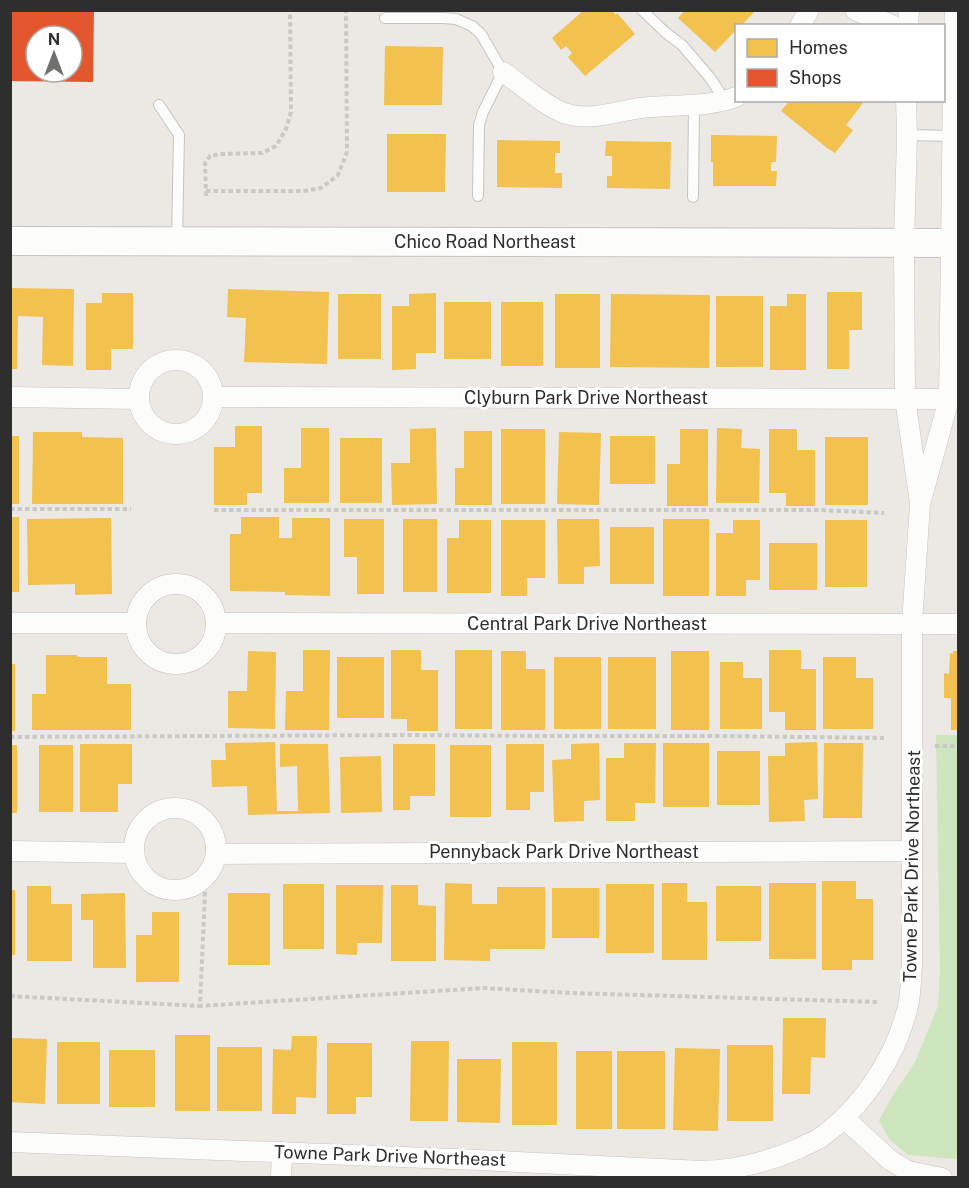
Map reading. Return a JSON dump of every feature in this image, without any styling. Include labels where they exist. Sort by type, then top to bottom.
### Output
[{"type":"street","points":[[801,24],[809,10]]},
{"type":"street","points":[[855,10],[889,24]]},
{"type":"street","name":"Towne Park Drive Northeast","points":[[920,504],[954,399],[955,243],[952,42],[955,10]]},
{"type":"street","points":[[504,72],[547,104],[566,114],[607,115],[640,108],[717,103],[731,99]]},
{"type":"street","name":"Towne Park Drive Northeast","points":[[10,1142],[282,1152],[505,1169],[725,1171],[789,1152],[818,1139],[844,1118],[878,1076],[896,1043],[908,1004],[912,965],[912,624],[920,504],[905,398],[906,102]]},
{"type":"street","name":"Chico Road Northeast","points":[[10,241],[955,243]]},
{"type":"street","points":[[165,361],[185,361],[202,370],[212,387],[213,397],[213,407],[203,424],[186,434],[175,435],[154,428],[146,420],[141,410],[139,389],[143,379],[157,365],[165,361]]},
{"type":"street","points":[[10,397],[139,399]]},
{"type":"street","name":"Clyburn Park Drive Northeast","points":[[213,397],[954,399]]},
{"type":"street","points":[[177,584],[196,590],[204,596],[214,613],[216,623],[215,634],[203,654],[182,664],[170,664],[159,661],[142,646],[137,635],[136,623],[142,604],[148,596],[157,589],[177,584]]},
{"type":"street","points":[[10,623],[136,623]]},
{"type":"street","name":"Central Park Drive Northeast","points":[[216,623],[958,624]]},
{"type":"street","points":[[175,808],[187,810],[197,814],[213,831],[217,842],[217,854],[213,867],[195,886],[182,890],[168,890],[155,886],[144,877],[137,866],[134,853],[135,839],[140,826],[162,810],[175,808]]},
{"type":"street","points":[[10,850],[134,853]]},
{"type":"street","name":"Pennyback Park Drive Northeast","points":[[217,854],[911,851]]},
{"type":"street","points":[[844,1118],[890,1160],[908,1171],[942,1178]]},
{"type":"street","points":[[281,1178],[282,1152]]},
{"type":"lane","points":[[642,10],[682,45],[731,99]]},
{"type":"lane","points":[[385,18],[456,19],[472,26],[481,34],[504,72],[483,112],[479,125],[478,196]]},
{"type":"lane","points":[[159,105],[179,135],[177,242]]},
{"type":"lane","points":[[693,197],[694,105]]},
{"type":"lane","points":[[907,135],[952,136]]},
{"type":"path","points":[[290,10],[291,112],[286,129],[276,146],[262,153],[210,156],[205,163],[206,194],[303,192],[321,188],[338,175],[347,152],[346,10]]},
{"type":"path","points":[[10,509],[130,509]]},
{"type":"path","points":[[214,510],[819,510],[884,513]]},
{"type":"path","points":[[10,737],[403,735],[884,738]]},
{"type":"path","points":[[935,746],[958,746]]},
{"type":"path","points":[[200,1006],[205,892]]},
{"type":"path","points":[[10,996],[200,1006],[483,988],[570,993],[878,1002]]},
{"type":"green space","points":[[936,735],[958,735],[958,1159],[908,1155],[890,1140],[879,1121],[915,1062],[938,1006],[940,971]]},
{"type":"building: Homes","points":[[584,10],[612,10],[635,34],[585,76],[568,57],[572,53],[566,46],[561,50],[552,38]]},
{"type":"building: Homes","points":[[685,10],[756,10],[743,24],[735,24],[735,31],[715,52],[678,18]]},
{"type":"building: Homes","points":[[385,46],[443,47],[442,105],[384,105]]},
{"type":"building: Homes","points":[[788,102],[863,103],[846,125],[853,130],[835,153],[781,111]]},
{"type":"building: Homes","points":[[387,134],[446,134],[445,192],[387,192]]},
{"type":"building: Homes","points":[[711,135],[777,136],[776,162],[771,162],[771,171],[777,171],[776,186],[713,186]]},
{"type":"building: Homes","points":[[497,140],[560,141],[560,153],[555,153],[555,173],[562,173],[562,188],[497,187]]},
{"type":"building: Homes","points":[[606,141],[671,142],[670,189],[607,188],[607,176],[612,176],[612,156],[605,156]]},
{"type":"building: Homes","points":[[10,288],[74,289],[73,366],[42,365],[43,317],[18,316],[17,369],[10,369]]},
{"type":"building: Homes","points":[[228,289],[329,292],[327,364],[244,362],[246,318],[227,317]]},
{"type":"building: Homes","points":[[827,292],[862,292],[862,330],[849,330],[849,369],[827,369]]},
{"type":"building: Homes","points":[[102,293],[133,293],[133,349],[111,349],[111,370],[86,370],[86,303],[102,303]]},
{"type":"building: Homes","points":[[436,293],[436,353],[416,353],[416,369],[392,370],[392,306],[409,306],[409,294]]},
{"type":"building: Homes","points":[[338,294],[381,294],[381,359],[338,359]]},
{"type":"building: Homes","points":[[555,294],[600,294],[600,368],[555,368]]},
{"type":"building: Homes","points":[[611,294],[710,295],[709,368],[610,367]]},
{"type":"building: Homes","points":[[787,294],[806,294],[806,370],[770,370],[770,306],[787,306]]},
{"type":"building: Homes","points":[[716,296],[763,296],[763,367],[716,367]]},
{"type":"building: Homes","points":[[444,302],[491,302],[491,359],[444,359]]},
{"type":"building: Homes","points":[[501,302],[543,302],[543,366],[501,366]]},
{"type":"building: Homes","points":[[235,426],[262,426],[262,493],[247,493],[247,505],[214,505],[214,447],[235,447]]},
{"type":"building: Homes","points":[[301,428],[329,428],[329,503],[284,503],[284,468],[301,468]]},
{"type":"building: Homes","points":[[436,428],[437,504],[392,505],[391,463],[410,463],[410,429]]},
{"type":"building: Homes","points":[[717,428],[742,429],[741,448],[760,449],[759,503],[716,503]]},
{"type":"building: Homes","points":[[501,429],[545,429],[545,504],[501,504]]},
{"type":"building: Homes","points":[[680,429],[708,429],[708,506],[667,506],[667,464],[680,464]]},
{"type":"building: Homes","points":[[769,429],[797,429],[797,450],[815,450],[815,506],[786,506],[786,493],[769,493]]},
{"type":"building: Homes","points":[[464,431],[492,431],[492,505],[455,505],[455,468],[464,468]]},
{"type":"building: Homes","points":[[33,432],[82,432],[82,437],[123,438],[123,504],[32,504]]},
{"type":"building: Homes","points":[[559,432],[601,433],[599,505],[557,504]]},
{"type":"building: Homes","points":[[10,436],[19,436],[19,504],[10,504]]},
{"type":"building: Homes","points":[[610,436],[655,436],[655,484],[610,484]]},
{"type":"building: Homes","points":[[825,437],[868,437],[868,505],[825,505]]},
{"type":"building: Homes","points":[[340,438],[382,438],[382,503],[340,503]]},
{"type":"building: Homes","points":[[10,517],[19,517],[19,592],[10,592]]},
{"type":"building: Homes","points":[[241,517],[279,517],[279,538],[292,538],[292,518],[330,518],[330,596],[230,591],[230,534],[241,534]]},
{"type":"building: Homes","points":[[111,518],[112,594],[75,595],[75,584],[28,585],[27,519]]},
{"type":"building: Homes","points":[[344,519],[384,519],[384,594],[357,594],[357,557],[344,557]]},
{"type":"building: Homes","points":[[403,519],[437,519],[437,592],[403,592]]},
{"type":"building: Homes","points":[[557,519],[599,519],[600,566],[584,567],[584,584],[558,584]]},
{"type":"building: Homes","points":[[663,519],[709,519],[709,596],[663,596]]},
{"type":"building: Homes","points":[[459,520],[491,520],[491,593],[447,593],[447,538],[459,538]]},
{"type":"building: Homes","points":[[501,520],[545,520],[545,578],[527,578],[527,596],[501,596]]},
{"type":"building: Homes","points":[[733,520],[760,520],[760,580],[746,580],[746,596],[716,596],[716,533],[733,533]]},
{"type":"building: Homes","points":[[825,520],[867,520],[867,587],[825,587]]},
{"type":"building: Homes","points":[[610,527],[654,527],[654,584],[610,584]]},
{"type":"building: Homes","points":[[769,543],[817,543],[817,590],[769,590]]},
{"type":"building: Homes","points":[[303,650],[330,650],[329,730],[285,730],[286,691],[303,691]]},
{"type":"building: Homes","points":[[391,650],[421,650],[421,670],[438,670],[438,731],[407,731],[407,719],[391,719]]},
{"type":"building: Homes","points":[[455,650],[492,650],[492,729],[455,729]]},
{"type":"building: Homes","points":[[769,650],[801,650],[801,669],[816,669],[816,730],[785,730],[785,712],[769,712]]},
{"type":"building: Homes","points":[[248,651],[276,652],[275,729],[228,728],[228,691],[247,691]]},
{"type":"building: Homes","points":[[501,651],[526,651],[526,669],[545,669],[545,730],[501,730]]},
{"type":"building: Homes","points":[[671,651],[709,651],[709,730],[671,730]]},
{"type":"building: Homes","points":[[953,651],[958,651],[958,730],[951,730],[951,698],[944,698],[944,673],[949,674],[950,653],[953,654]]},
{"type":"building: Homes","points":[[46,655],[107,657],[107,684],[131,684],[131,730],[32,730],[32,694],[46,694]]},
{"type":"building: Homes","points":[[337,657],[384,657],[384,718],[337,718]]},
{"type":"building: Homes","points":[[554,657],[601,657],[601,729],[554,729]]},
{"type":"building: Homes","points":[[608,657],[656,657],[656,729],[608,729]]},
{"type":"building: Homes","points":[[823,657],[856,657],[856,678],[873,678],[873,729],[823,729]]},
{"type":"building: Homes","points":[[720,662],[743,662],[743,678],[762,678],[762,729],[720,729]]},
{"type":"building: Homes","points":[[10,664],[15,664],[15,731],[10,731]]},
{"type":"building: Homes","points":[[275,742],[277,811],[298,811],[297,766],[280,767],[280,744],[328,744],[330,813],[248,815],[247,786],[212,787],[211,760],[226,760],[225,743]]},
{"type":"building: Homes","points":[[817,742],[818,799],[804,800],[805,821],[769,822],[768,756],[785,756],[785,743]]},
{"type":"building: Homes","points":[[599,743],[600,800],[584,801],[584,821],[554,822],[552,760],[571,759],[571,744]]},
{"type":"building: Homes","points":[[624,743],[656,743],[655,803],[635,803],[635,821],[606,821],[606,758],[624,758]]},
{"type":"building: Homes","points":[[663,743],[709,743],[709,807],[663,807]]},
{"type":"building: Homes","points":[[824,743],[863,743],[862,818],[823,818]]},
{"type":"building: Homes","points":[[80,744],[132,744],[132,784],[118,784],[118,812],[80,812]]},
{"type":"building: Homes","points":[[393,744],[435,744],[435,796],[410,796],[410,810],[393,810]]},
{"type":"building: Homes","points":[[506,744],[544,744],[544,792],[530,792],[530,810],[506,810]]},
{"type":"building: Homes","points":[[10,745],[17,745],[17,813],[10,813]]},
{"type":"building: Homes","points":[[39,745],[73,745],[73,812],[39,812]]},
{"type":"building: Homes","points":[[450,745],[491,745],[491,817],[450,817]]},
{"type":"building: Homes","points":[[717,751],[760,751],[760,805],[717,805]]},
{"type":"building: Homes","points":[[381,756],[382,812],[341,813],[340,757]]},
{"type":"building: Homes","points":[[822,881],[856,881],[856,899],[873,899],[873,960],[852,960],[852,970],[822,970]]},
{"type":"building: Homes","points":[[445,883],[472,884],[472,904],[497,904],[497,887],[545,887],[545,949],[490,949],[490,961],[444,960]]},
{"type":"building: Homes","points":[[662,883],[687,883],[687,902],[707,902],[707,960],[662,960]]},
{"type":"building: Homes","points":[[769,883],[816,883],[816,959],[769,959]]},
{"type":"building: Homes","points":[[283,884],[324,884],[324,949],[283,949]]},
{"type":"building: Homes","points":[[606,884],[654,884],[654,953],[606,953]]},
{"type":"building: Homes","points":[[336,885],[383,885],[382,943],[357,943],[357,955],[336,954]]},
{"type":"building: Homes","points":[[391,885],[418,885],[418,905],[436,906],[436,961],[391,961]]},
{"type":"building: Homes","points":[[27,886],[51,886],[51,904],[72,904],[72,961],[27,961]]},
{"type":"building: Homes","points":[[716,886],[761,886],[761,941],[716,941]]},
{"type":"building: Homes","points":[[552,888],[599,888],[599,938],[552,938]]},
{"type":"building: Homes","points":[[10,890],[15,890],[15,955],[10,955]]},
{"type":"building: Homes","points":[[125,893],[126,968],[93,968],[93,920],[81,920],[81,894]]},
{"type":"building: Homes","points":[[228,893],[270,893],[270,965],[228,965]]},
{"type":"building: Homes","points":[[152,912],[179,912],[179,982],[136,982],[136,935],[152,935]]},
{"type":"building: Homes","points":[[783,1018],[826,1018],[825,1058],[811,1057],[810,1094],[782,1094]]},
{"type":"building: Homes","points":[[175,1035],[210,1035],[210,1111],[175,1111]]},
{"type":"building: Homes","points":[[292,1036],[317,1036],[316,1098],[296,1097],[296,1114],[272,1114],[273,1049],[291,1050]]},
{"type":"building: Homes","points":[[10,1038],[47,1039],[45,1104],[10,1102]]},
{"type":"building: Homes","points":[[411,1041],[449,1041],[448,1121],[410,1121]]},
{"type":"building: Homes","points":[[57,1042],[100,1042],[100,1104],[57,1104]]},
{"type":"building: Homes","points":[[512,1042],[557,1042],[557,1125],[512,1125]]},
{"type":"building: Homes","points":[[327,1043],[372,1043],[372,1097],[356,1097],[356,1114],[327,1114]]},
{"type":"building: Homes","points":[[727,1045],[773,1045],[773,1121],[727,1121]]},
{"type":"building: Homes","points":[[217,1047],[262,1047],[262,1111],[217,1111]]},
{"type":"building: Homes","points":[[675,1048],[720,1049],[718,1131],[673,1130]]},
{"type":"building: Homes","points":[[109,1050],[155,1050],[155,1107],[109,1107]]},
{"type":"building: Homes","points":[[576,1051],[612,1051],[612,1129],[576,1129]]},
{"type":"building: Homes","points":[[617,1051],[665,1051],[665,1129],[617,1129]]},
{"type":"building: Homes","points":[[457,1059],[501,1059],[500,1123],[457,1122]]},
{"type":"building: Shops","points":[[10,10],[94,10],[93,82],[84,82],[84,24],[24,24],[24,81],[10,81]]}]
